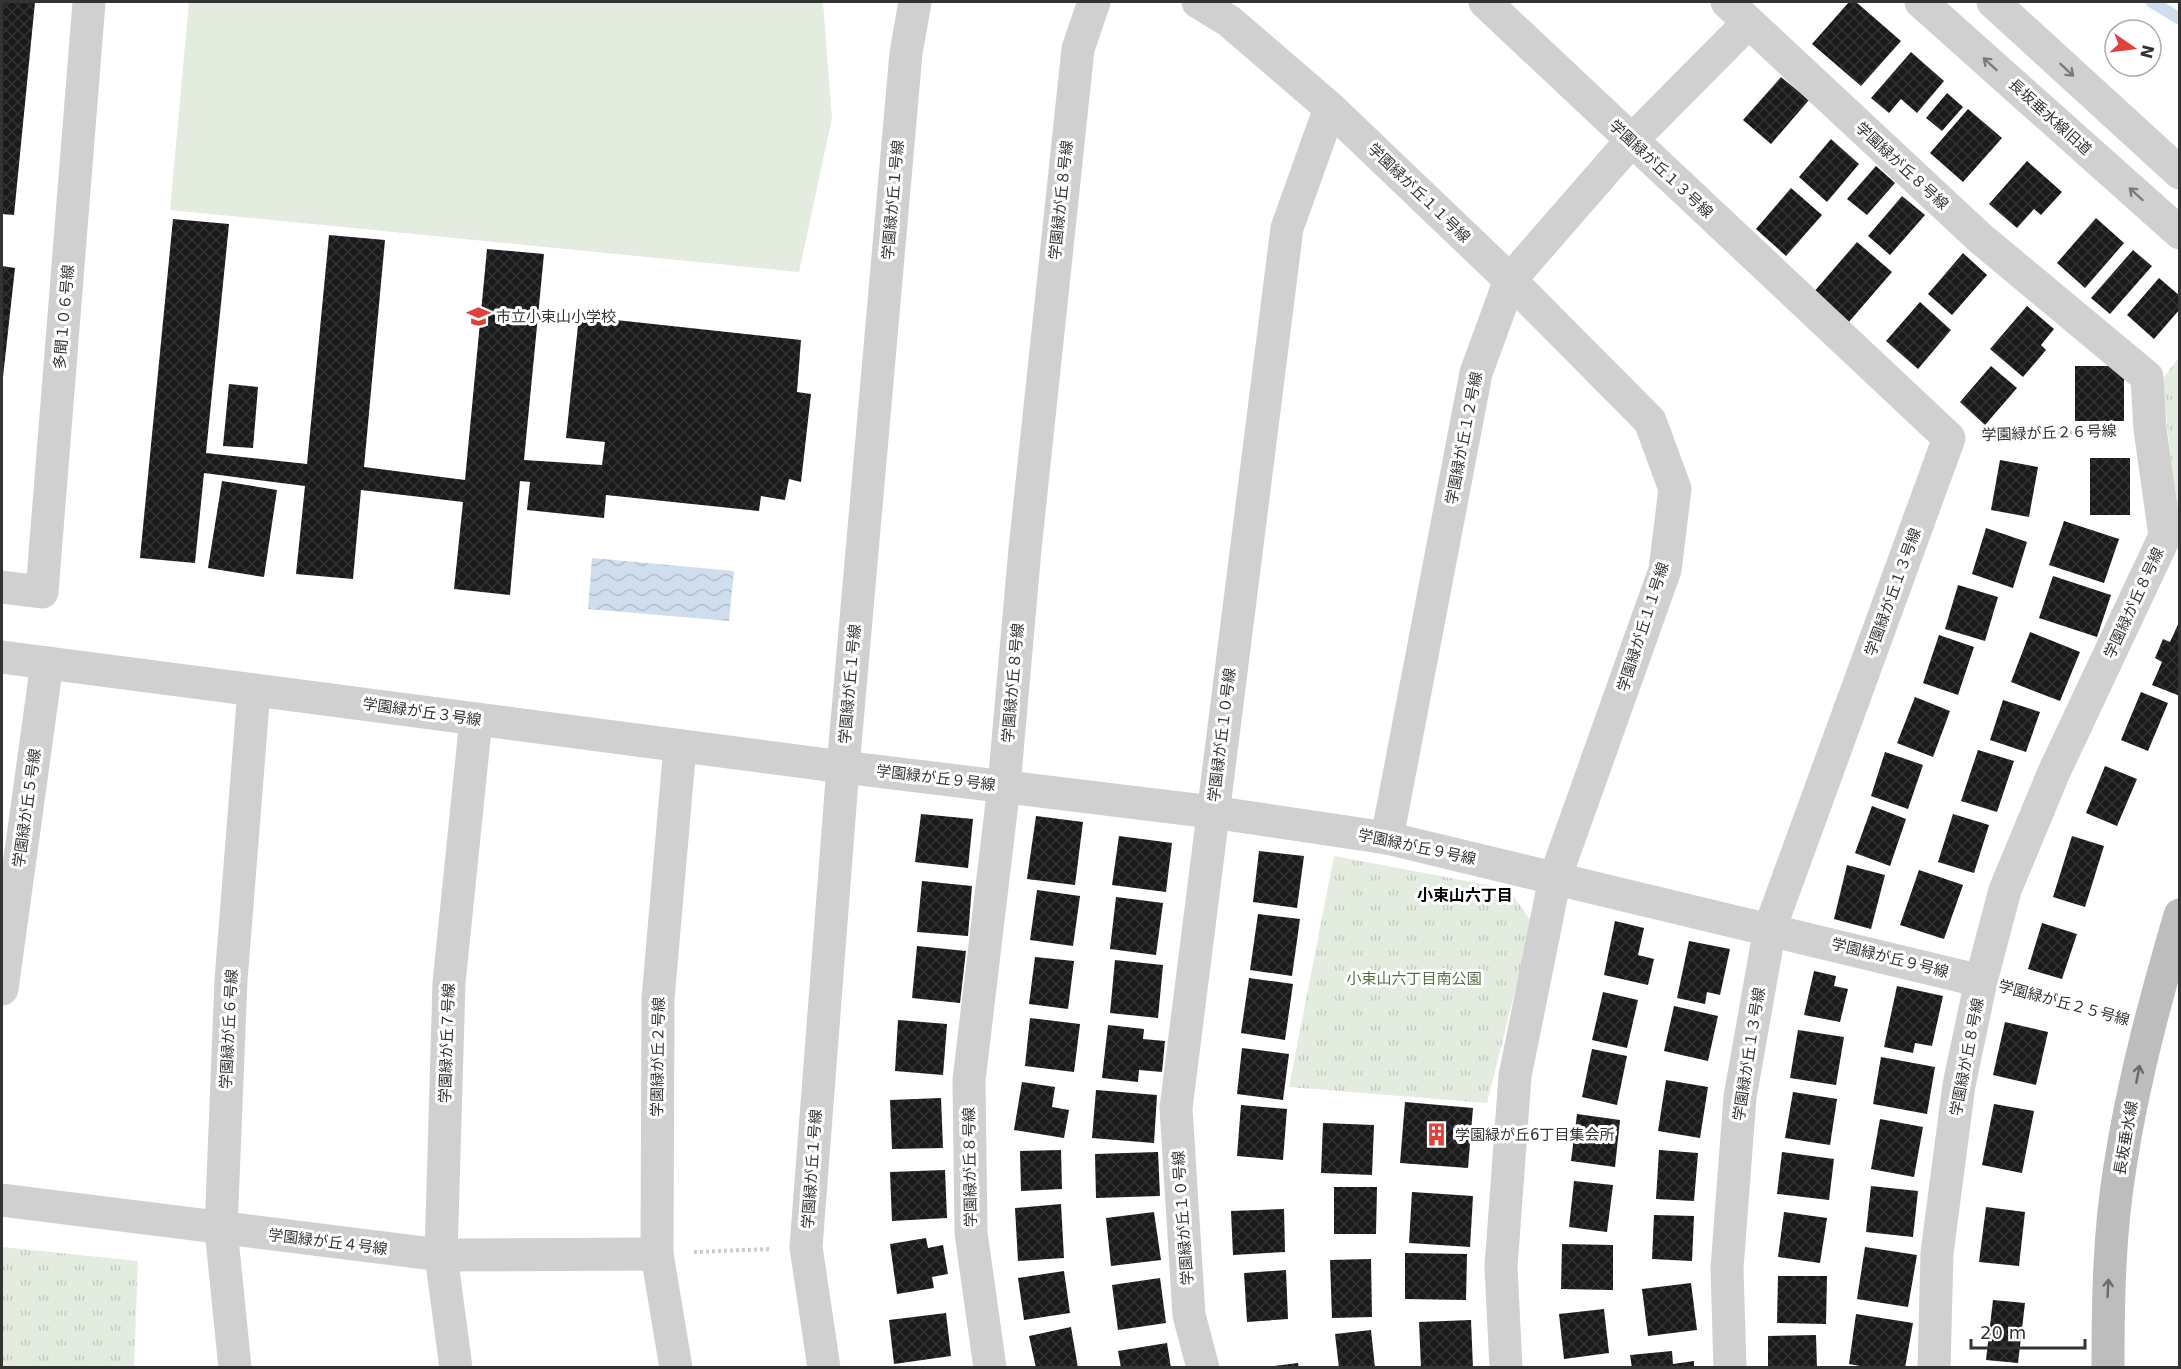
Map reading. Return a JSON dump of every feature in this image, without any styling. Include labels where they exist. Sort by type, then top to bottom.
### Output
[{"type":"main road","name":"長坂垂水線","points":[[2108,1368],[2108,1291],[2119,1169],[2148,1025],[2180,915]]},
{"type":"street","name":"多聞１０６号線","points":[[2,587],[42,592],[89,2]]},
{"type":"street","name":"学園緑が丘１号線","points":[[824,1368],[806,1247],[843,767],[906,53],[915,2]]},
{"type":"street","name":"学園緑が丘８号線","points":[[990,1368],[971,1233],[969,1080],[1004,786],[1078,50],[1094,2]]},
{"type":"street","name":"学園緑が丘１１号線","points":[[1198,2],[1229,21],[1330,108],[1510,280],[1650,421],[1675,489],[1665,570],[1555,878],[1515,1076],[1501,1267],[1506,1368]]},
{"type":"street","name":"学園緑が丘１３号線","points":[[1485,2],[1949,438],[1770,928],[1740,1097],[1727,1268],[1730,1368]]},
{"type":"street","name":"長坂垂水線旧道","points":[[1921,2],[2180,233]]},
{"type":"street","points":[[1993,2],[2180,173]]},
{"type":"street","name":"学園緑が丘８号線","points":[[1737,12],[1980,238],[2147,377],[2150,429],[2165,537],[2054,772],[2005,890],[1981,981],[1959,1084],[1937,1254],[1935,1368]]},
{"type":"street","name":"学園緑が丘１２号線","points":[[1388,838],[1476,373],[1510,280],[1631,141],[1737,12]]},
{"type":"street","name":"学園緑が丘１０号線","points":[[1203,1368],[1190,1315],[1176,1108],[1287,228],[1330,108]]},
{"type":"street","name":"学園緑が丘３号線","points":[[2,657],[843,767]]},
{"type":"street","name":"学園緑が丘５号線","points":[[2,989],[47,663]]},
{"type":"street","name":"学園緑が丘６号線","points":[[235,1368],[221,1229],[231,980],[254,690]]},
{"type":"street","name":"学園緑が丘７号線","points":[[456,1368],[441,1255],[449,983],[476,719]]},
{"type":"street","name":"学園緑が丘２号線","points":[[676,1368],[657,1254],[658,999],[680,746]]},
{"type":"street","name":"学園緑が丘９号線","points":[[843,767],[1212,812],[1388,838],[1770,928],[1981,981]]},
{"type":"street","name":"学園緑が丘４号線","points":[[2,1200],[441,1255],[657,1254]]},
{"type":"path","name":"学園緑が丘２６号線","points":[[1949,438],[2150,429]]},
{"type":"path","name":"学園緑が丘２５号線","points":[[1981,981],[2148,1025]]},
{"type":"path","points":[[657,1254],[806,1247]]},
{"type":"green space","points":[[189,2],[823,2],[832,118],[799,272],[170,210]]},
{"type":"green space","points":[[2179,357],[2179,528],[2162,380]]},
{"type":"green space","name":"小束山六丁目南公園","points":[[1334,856],[1509,889],[1532,923],[1487,1103],[1289,1087]]},
{"type":"green space","points":[[2,1247],[138,1261],[134,1367],[2,1367]]},
{"type":"water","points":[[592,558],[734,571],[729,621],[588,609]]},
{"type":"building","points":[[2,2],[35,2],[14,215],[2,214]]},
{"type":"building","points":[[1849,2],[1856,2],[1901,41],[1861,86],[1812,44]]},
{"type":"building","points":[[1911,52],[1944,81],[1917,113],[1901,99],[1889,113],[1871,98]]},
{"type":"building","points":[[1781,77],[1809,100],[1771,144],[1743,120]]},
{"type":"building","points":[[1947,93],[1963,107],[1942,131],[1926,118]]},
{"type":"building","points":[[1968,109],[2002,138],[1963,182],[1930,153]]},
{"type":"building","points":[[1831,139],[1859,164],[1827,202],[1799,177]]},
{"type":"building","points":[[2027,161],[2062,192],[2041,215],[2034,209],[2017,228],[1989,204]]},
{"type":"building","points":[[1876,166],[1895,183],[1867,215],[1847,199]]},
{"type":"building","points":[[1791,188],[1822,215],[1786,256],[1756,229]]},
{"type":"building","points":[[1902,196],[1925,215],[1890,255],[1868,236]]},
{"type":"building","points":[[2096,218],[2124,243],[2085,288],[2057,263]]},
{"type":"building","points":[[173,219],[229,224],[206,453],[307,464],[329,235],[385,240],[364,467],[465,480],[487,249],[544,254],[524,460],[602,465],[605,442],[566,438],[579,316],[801,340],[797,392],[811,394],[801,482],[789,479],[785,500],[761,496],[759,511],[606,495],[604,518],[527,510],[530,482],[520,481],[510,595],[454,589],[463,502],[361,490],[353,579],[296,574],[305,486],[204,473],[195,563],[140,558]]},
{"type":"building","points":[[1857,242],[1892,272],[1848,323],[1813,293]]},
{"type":"building","points":[[2133,250],[2152,266],[2110,314],[2091,298]]},
{"type":"building","points":[[1963,253],[1987,275],[1952,315],[1928,294]]},
{"type":"building","points":[[2,266],[15,268],[3,377],[2,377]]},
{"type":"building","points":[[2159,278],[2180,296],[2180,309],[2154,339],[2127,315]]},
{"type":"building","points":[[1920,302],[1951,330],[1918,369],[1886,341]]},
{"type":"building","points":[[2027,306],[2054,329],[2041,345],[2046,350],[2023,377],[1990,349]]},
{"type":"building","points":[[1991,366],[2017,388],[1985,425],[1960,402]]},
{"type":"building","points":[[2075,366],[2124,366],[2124,421],[2075,421]]},
{"type":"building","points":[[229,384],[258,387],[253,448],[223,446]]},
{"type":"building","points":[[2090,458],[2130,458],[2130,515],[2090,515]]},
{"type":"building","points":[[2000,460],[2038,467],[2029,517],[1991,510]]},
{"type":"building","points":[[222,481],[277,490],[264,577],[208,568]]},
{"type":"building","points":[[2064,521],[2119,539],[2104,583],[2049,565]]},
{"type":"building","points":[[1986,528],[2027,542],[2013,588],[1972,574]]},
{"type":"building","points":[[2053,576],[2111,595],[2097,637],[2039,618]]},
{"type":"building","points":[[1958,585],[1998,597],[1985,641],[1945,629]]},
{"type":"building","points":[[2180,620],[2180,696],[2152,685],[2162,662],[2155,658],[2163,639],[2170,642]]},
{"type":"building","points":[[2030,632],[2080,652],[2060,701],[2011,682]]},
{"type":"building","points":[[1939,635],[1974,647],[1958,695],[1923,683]]},
{"type":"building","points":[[2141,692],[2168,703],[2148,751],[2121,740]]},
{"type":"building","points":[[1915,697],[1950,711],[1933,757],[1897,743]]},
{"type":"building","points":[[2003,700],[2040,712],[2026,752],[1990,740]]},
{"type":"building","points":[[1978,750],[2014,761],[1997,812],[1961,801]]},
{"type":"building","points":[[1885,752],[1923,765],[1908,809],[1871,796]]},
{"type":"building","points":[[2105,766],[2137,779],[2117,826],[2086,813]]},
{"type":"building","points":[[1872,806],[1906,819],[1890,866],[1855,853]]},
{"type":"building","points":[[921,814],[973,819],[968,868],[915,862]]},
{"type":"building","points":[[1953,814],[1989,825],[1974,873],[1938,862]]},
{"type":"building","points":[[1036,816],[1083,822],[1075,885],[1027,879]]},
{"type":"building","points":[[1119,836],[1172,843],[1166,892],[1112,885]]},
{"type":"building","points":[[2072,836],[2104,846],[2085,907],[2053,897]]},
{"type":"building","points":[[1259,851],[1304,856],[1297,908],[1253,902]]},
{"type":"building","points":[[1847,865],[1885,875],[1871,929],[1834,919]]},
{"type":"building","points":[[1919,870],[1963,885],[1944,939],[1900,925]]},
{"type":"building","points":[[922,881],[972,886],[968,936],[917,932]]},
{"type":"building","points":[[1037,890],[1080,896],[1073,946],[1030,940]]},
{"type":"building","points":[[1116,897],[1163,903],[1156,955],[1110,949]]},
{"type":"building","points":[[1258,914],[1300,919],[1292,976],[1250,970]]},
{"type":"building","points":[[1615,921],[1644,928],[1638,955],[1654,959],[1648,985],[1604,975]]},
{"type":"building","points":[[2042,923],[2077,934],[2062,979],[2028,969]]},
{"type":"building","points":[[1689,941],[1730,949],[1720,995],[1707,992],[1705,1004],[1677,998]]},
{"type":"building","points":[[917,946],[966,951],[960,1003],[912,998]]},
{"type":"building","points":[[1035,957],[1074,961],[1068,1009],[1029,1004]]},
{"type":"building","points":[[1115,960],[1163,965],[1158,1018],[1110,1013]]},
{"type":"building","points":[[1814,971],[1836,976],[1834,986],[1848,989],[1840,1022],[1804,1015]]},
{"type":"building","points":[[1249,978],[1293,984],[1285,1040],[1241,1033]]},
{"type":"building","points":[[1897,986],[1943,996],[1932,1046],[1915,1043],[1913,1053],[1884,1047]]},
{"type":"building","points":[[1603,992],[1638,1000],[1627,1048],[1592,1040]]},
{"type":"building","points":[[1674,1006],[1718,1016],[1708,1061],[1664,1051]]},
{"type":"building","points":[[1030,1018],[1080,1024],[1074,1072],[1025,1066]]},
{"type":"building","points":[[898,1020],[947,1024],[943,1075],[895,1071]]},
{"type":"building","points":[[2005,1022],[2048,1032],[2036,1085],[1993,1075]]},
{"type":"building","points":[[1108,1025],[1144,1029],[1143,1039],[1165,1041],[1162,1072],[1139,1070],[1138,1082],[1102,1078]]},
{"type":"building","points":[[1798,1030],[1844,1037],[1836,1085],[1790,1078]]},
{"type":"building","points":[[1242,1048],[1289,1054],[1283,1100],[1237,1094]]},
{"type":"building","points":[[1592,1049],[1627,1056],[1617,1105],[1582,1097]]},
{"type":"building","points":[[1881,1057],[1935,1067],[1927,1114],[1873,1104]]},
{"type":"building","points":[[1666,1080],[1708,1087],[1700,1138],[1658,1131]]},
{"type":"building","points":[[1022,1082],[1055,1087],[1052,1107],[1069,1110],[1064,1138],[1014,1130]]},
{"type":"building","points":[[1096,1090],[1157,1095],[1154,1143],[1092,1138]]},
{"type":"building","points":[[1793,1092],[1837,1099],[1830,1145],[1785,1138]]},
{"type":"building","points":[[941,1098],[943,1148],[892,1149],[890,1100]]},
{"type":"building","name":"学園緑が丘6丁目集会所","points":[[1405,1102],[1473,1108],[1468,1168],[1400,1163]]},
{"type":"building","points":[[1994,1104],[2034,1111],[2022,1173],[1982,1165]]},
{"type":"building","points":[[1241,1105],[1287,1109],[1283,1160],[1237,1156]]},
{"type":"building","points":[[1577,1114],[1620,1120],[1615,1167],[1571,1161]]},
{"type":"building","points":[[1880,1119],[1923,1127],[1914,1177],[1871,1169]]},
{"type":"building","points":[[1323,1123],[1374,1125],[1372,1175],[1321,1173]]},
{"type":"building","points":[[1061,1150],[1062,1189],[1021,1191],[1020,1151]]},
{"type":"building","points":[[1659,1150],[1698,1153],[1694,1201],[1656,1199]]},
{"type":"building","points":[[1158,1152],[1160,1196],[1096,1198],[1095,1154]]},
{"type":"building","points":[[1782,1152],[1834,1159],[1829,1200],[1777,1194]]},
{"type":"building","points":[[945,1170],[947,1218],[892,1221],[890,1172]]},
{"type":"building","points":[[1574,1181],[1613,1185],[1607,1232],[1569,1227]]},
{"type":"building","points":[[1871,1186],[1918,1191],[1913,1237],[1866,1232]]},
{"type":"building","points":[[1334,1187],[1377,1187],[1376,1234],[1334,1234]]},
{"type":"building","points":[[1412,1192],[1473,1196],[1470,1247],[1409,1243]]},
{"type":"building","points":[[1061,1204],[1064,1258],[1018,1261],[1015,1208]]},
{"type":"building","points":[[1986,1207],[2025,1212],[2019,1266],[1979,1262]]},
{"type":"building","points":[[1284,1209],[1285,1252],[1233,1255],[1231,1211]]},
{"type":"building","points":[[1154,1212],[1161,1260],[1111,1266],[1106,1218]]},
{"type":"building","points":[[1784,1212],[1827,1218],[1820,1263],[1778,1257]]},
{"type":"building","points":[[1654,1215],[1694,1216],[1692,1261],[1652,1259]]},
{"type":"building","points":[[926,1238],[928,1248],[943,1245],[948,1274],[932,1277],[934,1288],[897,1294],[890,1244]]},
{"type":"building","points":[[1562,1244],[1613,1245],[1613,1290],[1561,1289]]},
{"type":"building","points":[[1865,1247],[1917,1255],[1908,1307],[1857,1299]]},
{"type":"building","points":[[1405,1253],[1467,1254],[1466,1300],[1405,1299]]},
{"type":"building","points":[[1371,1259],[1372,1317],[1332,1318],[1330,1260]]},
{"type":"building","points":[[1286,1270],[1288,1319],[1247,1322],[1244,1273]]},
{"type":"building","points":[[1064,1271],[1070,1313],[1024,1320],[1018,1278]]},
{"type":"building","points":[[1778,1276],[1827,1276],[1826,1324],[1777,1323]]},
{"type":"building","points":[[1160,1278],[1166,1323],[1118,1330],[1112,1285]]},
{"type":"building","points":[[1691,1283],[1697,1330],[1648,1336],[1642,1289]]},
{"type":"building","points":[[1993,1300],[2025,1303],[2018,1363],[1986,1360]]},
{"type":"building","points":[[1604,1309],[1609,1353],[1564,1359],[1559,1314]]},
{"type":"building","points":[[946,1313],[951,1356],[894,1364],[889,1320]]},
{"type":"building","points":[[1856,1314],[1913,1323],[1905,1368],[1871,1368],[1849,1364]]},
{"type":"building","points":[[1471,1320],[1473,1368],[1421,1368],[1419,1322]]},
{"type":"building","points":[[1071,1327],[1078,1368],[1036,1368],[1029,1336]]},
{"type":"building","points":[[1371,1330],[1375,1368],[1339,1368],[1335,1334]]},
{"type":"building","points":[[1816,1335],[1817,1368],[1768,1368],[1768,1336]]},
{"type":"building","points":[[1167,1343],[1171,1368],[1121,1368],[1118,1351]]},
{"type":"building","points":[[1672,1351],[1673,1364],[1694,1361],[1694,1368],[1632,1368],[1630,1355]]},
{"type":"building","points":[[1298,1363],[1299,1368],[1274,1368],[1274,1366]]},
{"type":"waterway","points":[[2152,2],[2180,19]]},
{"type":"place","name":"市立小束山小学校","points":[[478,317]]},
{"type":"place","name":"学園緑が丘6丁目集会所","points":[[1437,1135]]},
{"type":"district","name":"小束山六丁目","points":[[1465,895]]}]
